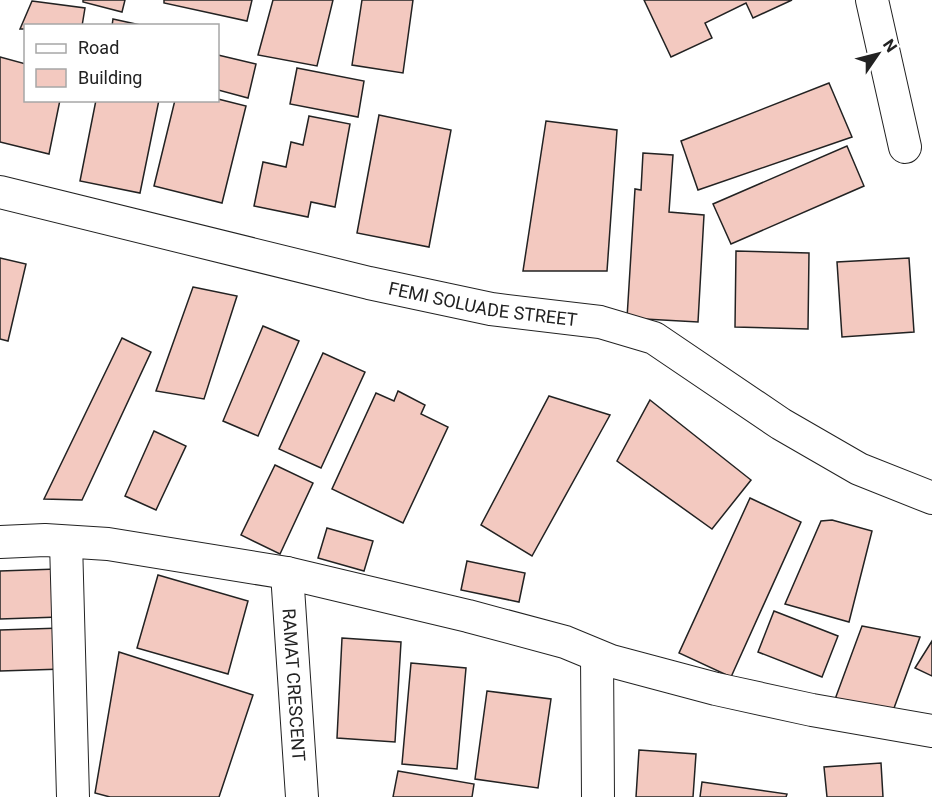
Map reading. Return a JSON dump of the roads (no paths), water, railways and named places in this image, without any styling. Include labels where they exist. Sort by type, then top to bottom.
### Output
[{"type":"street","points":[[872,0],[905,147]]},
{"type":"street","name":"FEMI SOLUADE STREET","points":[[0,192],[369,283],[491,309],[600,322],[654,338],[782,424],[859,469],[932,498]]},
{"type":"street","points":[[0,542],[108,544],[286,573],[490,621],[565,642],[611,662],[716,689],[812,710],[932,731]]},
{"type":"street","points":[[66,542],[72,797]]},
{"type":"street","name":"RAMAT CRESCENT","points":[[286,573],[302,797]]},
{"type":"street","points":[[597,656],[598,797]]}]
